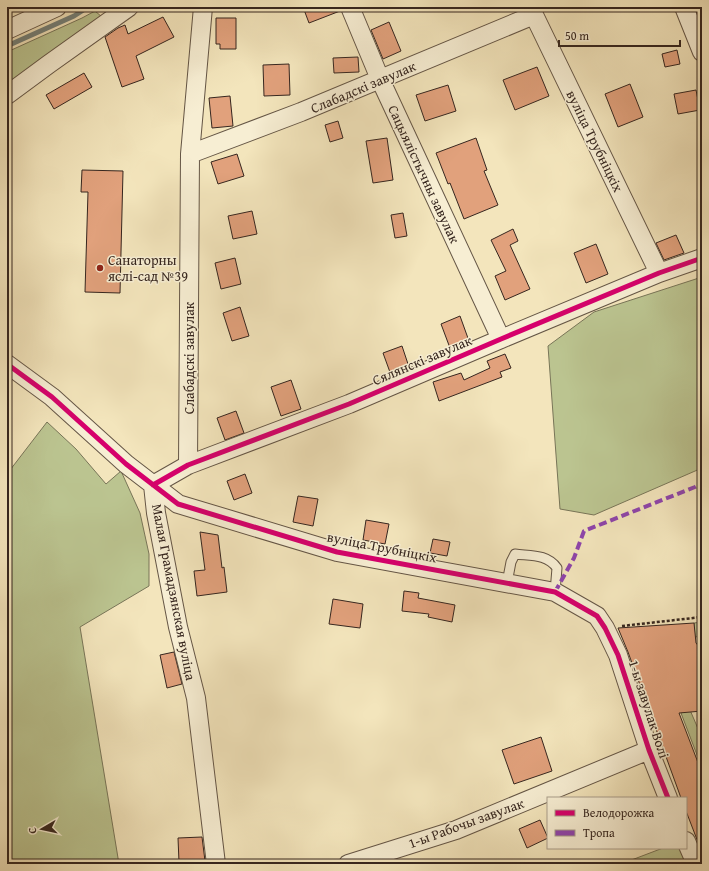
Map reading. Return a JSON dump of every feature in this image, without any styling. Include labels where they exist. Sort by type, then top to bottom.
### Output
[{"type":"street","points":[[7,30],[56,7]]},
{"type":"street","points":[[7,95],[129,7]]},
{"type":"street","name":"Слабадскі завулак","points":[[188,465],[190,154],[203,7]]},
{"type":"street","name":"Сацыялістычны завулак","points":[[350,7],[380,79],[501,339]]},
{"type":"street","points":[[684,7],[702,52]]},
{"type":"street","name":"Слабадскі завулак","points":[[190,154],[301,112],[380,79],[533,11]]},
{"type":"street","name":"вуліца Трубніцкіх","points":[[533,11],[659,273]]},
{"type":"street","name":"Сялянскі завулак","points":[[153,485],[188,465],[349,404],[659,273],[702,258]]},
{"type":"street","name":"Малая Грамадзянская вуліца","points":[[7,364],[52,397],[126,464],[153,485],[156,513],[178,627],[196,698],[216,864]]},
{"type":"street","name":"вуліца Трубніцкіх","points":[[153,485],[178,504],[337,552],[555,592],[597,616],[605,628]]},
{"type":"street","name":"1-ы завулак Волі","points":[[605,628],[618,655],[649,750],[668,797]]},
{"type":"street","name":"1-ы Рабочы завулак","points":[[348,864],[456,830],[649,750]]},
{"type":"street","points":[[687,843],[697,861]]},
{"type":"lane","points":[[507,583],[511,562],[515,554],[546,558],[557,568],[555,592]]},
{"type":"path","points":[[605,628],[702,618]]},
{"type":"green space","points":[[95,11],[102,17],[7,85],[7,52]]},
{"type":"green space","points":[[702,277],[702,468],[594,515],[560,509],[548,346],[594,312]]},
{"type":"green space","points":[[47,422],[76,449],[106,484],[121,471],[140,513],[149,554],[149,586],[80,627],[119,864],[7,864],[7,474]]},
{"type":"green space","points":[[702,622],[702,636],[695,637],[694,623]]},
{"type":"green space","points":[[690,710],[702,738],[702,768],[681,713]]},
{"type":"green space","points":[[660,849],[682,849],[689,864],[621,864]]},
{"type":"building","points":[[303,7],[340,7],[340,11],[309,23]]},
{"type":"building","points":[[163,17],[174,37],[136,56],[144,79],[122,87],[105,37],[125,25],[128,34]]},
{"type":"building","points":[[216,18],[236,18],[236,49],[220,49],[220,44],[216,44]]},
{"type":"building","points":[[389,22],[401,51],[383,59],[371,30]]},
{"type":"building","points":[[677,50],[680,64],[665,67],[662,54]]},
{"type":"building","points":[[358,57],[359,72],[334,73],[333,58]]},
{"type":"building","points":[[289,64],[290,95],[264,96],[263,65]]},
{"type":"building","points":[[537,67],[549,96],[515,110],[503,80]]},
{"type":"building","points":[[84,73],[92,87],[54,109],[46,95]]},
{"type":"building","points":[[630,84],[643,117],[618,127],[605,94]]},
{"type":"building","points":[[448,85],[456,111],[425,121],[416,95]]},
{"type":"building","points":[[696,90],[700,110],[678,114],[674,94]]},
{"type":"building","points":[[230,96],[233,126],[212,128],[209,98]]},
{"type":"building","points":[[338,121],[343,138],[330,142],[325,125]]},
{"type":"building","points":[[387,138],[393,180],[373,183],[366,141]]},
{"type":"building","points":[[476,138],[487,170],[484,171],[498,205],[464,219],[436,153]]},
{"type":"building","points":[[237,154],[244,176],[218,184],[211,162]]},
{"type":"building","points":[[82,170],[123,171],[120,293],[85,292],[88,192],[81,192]]},
{"type":"building","points":[[252,211],[257,234],[233,239],[228,216]]},
{"type":"building","points":[[403,213],[407,236],[395,238],[391,215]]},
{"type":"building","points":[[513,229],[518,241],[510,245],[530,289],[505,300],[495,276],[506,271],[491,240]]},
{"type":"building","points":[[676,235],[684,253],[664,260],[656,243]]},
{"type":"building","points":[[596,244],[608,274],[586,283],[574,253]]},
{"type":"building","points":[[235,258],[241,284],[221,289],[215,263]]},
{"type":"building","points":[[240,307],[249,336],[232,341],[223,313]]},
{"type":"building","points":[[460,316],[469,341],[450,348],[441,324]]},
{"type":"building","points":[[402,346],[409,367],[391,375],[383,353]]},
{"type":"building","points":[[505,354],[511,368],[500,372],[502,377],[439,401],[433,382],[461,373],[464,380],[490,368],[487,361]]},
{"type":"building","points":[[291,380],[301,409],[281,416],[271,387]]},
{"type":"building","points":[[236,411],[244,433],[225,440],[217,418]]},
{"type":"building","points":[[245,474],[252,493],[234,500],[227,481]]},
{"type":"building","points":[[298,496],[318,499],[313,526],[293,522]]},
{"type":"building","points":[[366,520],[389,524],[385,544],[363,540]]},
{"type":"building","points":[[200,532],[218,535],[227,592],[197,596],[194,571],[205,570]]},
{"type":"building","points":[[433,539],[450,542],[447,556],[430,553]]},
{"type":"building","points":[[404,591],[419,593],[418,598],[455,605],[452,622],[428,617],[429,614],[402,611]]},
{"type":"building","points":[[333,599],[363,604],[360,628],[329,624]]},
{"type":"building","points":[[694,623],[696,643],[702,650],[702,711],[679,713],[702,773],[701,850],[687,814],[687,797],[681,797],[618,628]]},
{"type":"building","points":[[174,652],[182,684],[167,688],[160,655]]},
{"type":"building","points":[[541,737],[552,771],[514,784],[502,750]]},
{"type":"building","points":[[540,820],[547,838],[527,848],[519,829]]},
{"type":"building","points":[[202,837],[205,861],[179,862],[178,838]]},
{"type":"waterway","points":[[7,46],[74,16],[88,7]]},
{"type":"marked path","points":[[555,592],[574,558],[584,531],[702,483]]},
{"type":"cycle path","points":[[153,485],[188,465],[349,404],[659,273],[702,258]]},
{"type":"cycle path","points":[[7,364],[52,397],[126,464],[178,504],[337,552],[555,592],[597,616],[605,628],[618,655],[649,750],[668,797]]},
{"type":"place","name":"Санаторны яслі-сад №39","points":[[100,268]]}]
